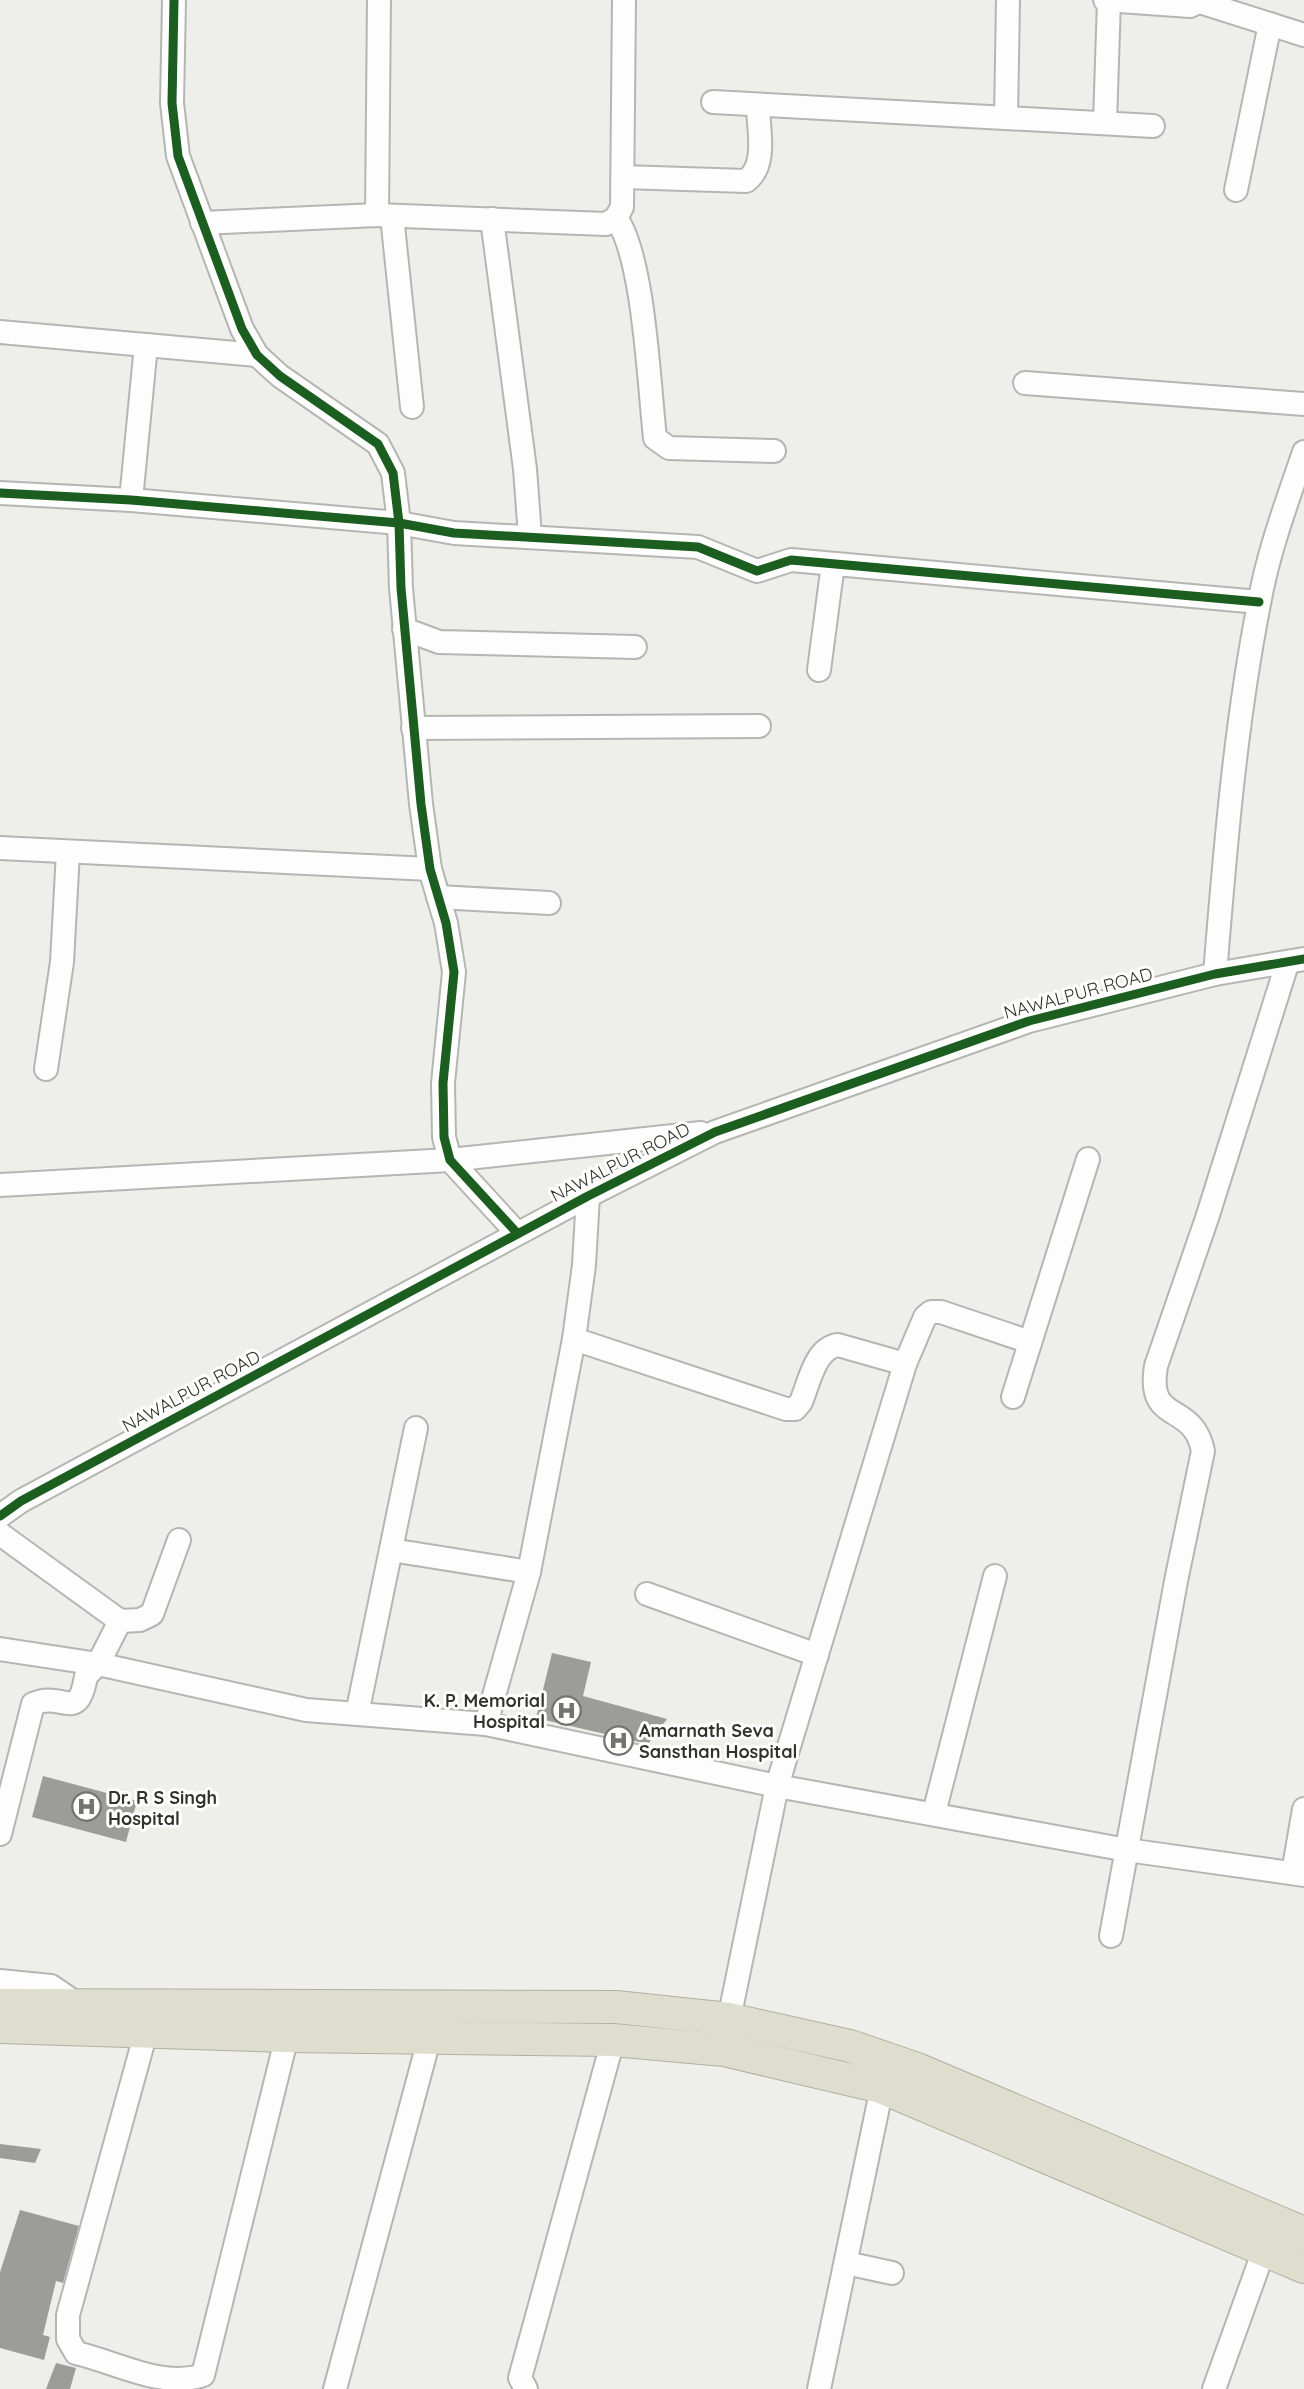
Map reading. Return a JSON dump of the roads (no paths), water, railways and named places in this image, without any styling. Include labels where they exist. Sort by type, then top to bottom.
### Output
[{"type":"highway","points":[[0,2005],[146,2032],[613,2040],[724,2050],[885,2073],[1304,2233]]},
{"type":"highway","points":[[0,2027],[72,2017],[616,2007],[729,2019],[850,2046],[885,2073],[1264,2250],[1304,2266]]},
{"type":"street","points":[[174,0],[172,103],[178,156],[243,329],[257,355],[280,376],[378,444],[393,473],[399,523],[404,629],[413,728],[430,869],[451,949],[454,972],[442,1116],[444,1137],[450,1160],[517,1233]]},
{"type":"street","points":[[380,0],[384,215],[412,407]]},
{"type":"street","points":[[202,223],[384,215],[606,224],[616,218],[622,207],[624,0]]},
{"type":"street","points":[[1006,118],[1008,0]]},
{"type":"street","points":[[1105,123],[1107,0],[1190,6],[1201,1],[1270,24],[1302,27]]},
{"type":"street","points":[[1236,190],[1270,24]]},
{"type":"street","points":[[713,102],[1153,126]]},
{"type":"street","points":[[623,177],[746,181],[755,175],[759,165],[758,105]]},
{"type":"street","points":[[616,218],[628,238],[638,289],[655,438],[669,448],[774,451]]},
{"type":"street","points":[[492,219],[525,469],[530,536]]},
{"type":"street","points":[[0,332],[257,355]]},
{"type":"street","points":[[131,500],[146,345]]},
{"type":"street","points":[[1025,383],[1304,404]]},
{"type":"street","points":[[1215,974],[1230,796],[1259,602],[1273,542],[1304,452]]},
{"type":"street","points":[[0,493],[131,500],[399,523],[454,533],[698,547],[757,571],[791,560],[1259,602]]},
{"type":"street","points":[[819,670],[833,564]]},
{"type":"street","points":[[404,629],[439,642],[635,647]]},
{"type":"street","points":[[413,728],[759,726]]},
{"type":"street","points":[[0,848],[430,869]]},
{"type":"street","points":[[46,1069],[62,962],[69,852]]},
{"type":"street","points":[[438,897],[549,903]]},
{"type":"street","points":[[1111,1936],[1176,1581],[1203,1451],[1200,1437],[1192,1424],[1160,1403],[1152,1387],[1156,1366],[1295,961]]},
{"type":"street","name":"NAWALPUR ROAD","points":[[0,1516],[21,1501],[517,1233],[715,1132],[1029,1021],[1215,974],[1295,961]]},
{"type":"street","points":[[0,1185],[450,1160],[715,1132]]},
{"type":"street","points":[[1013,1397],[1088,1159]]},
{"type":"street","points":[[486,1724],[529,1572],[574,1339],[584,1265],[588,1196]]},
{"type":"street","points":[[729,2019],[777,1786],[905,1364],[925,1317],[931,1312],[941,1312],[1030,1342]]},
{"type":"street","points":[[574,1339],[786,1409],[795,1409],[801,1402],[822,1352],[830,1346],[838,1345],[905,1364]]},
{"type":"street","points":[[357,1714],[416,1428]]},
{"type":"street","points":[[0,1534],[120,1621],[140,1620],[152,1614],[179,1540]]},
{"type":"street","points":[[391,1550],[529,1572]]},
{"type":"street","points":[[934,1813],[995,1575]]},
{"type":"street","points":[[647,1594],[817,1655]]},
{"type":"street","points":[[0,1834],[33,1704],[43,1698],[70,1704],[77,1702],[83,1695],[86,1676],[98,1664],[120,1621]]},
{"type":"street","points":[[0,1649],[98,1664],[306,1710],[486,1724],[777,1786],[1127,1850],[1299,1874],[1304,1809]]},
{"type":"street","points":[[0,1981],[51,1986],[72,2017],[36,2040],[0,2040]]},
{"type":"street","points":[[146,2032],[68,2314],[68,2339],[76,2353],[101,2358],[146,2375],[182,2381],[203,2375],[287,2036]]},
{"type":"street","points":[[335,2389],[430,2036]]},
{"type":"street","points":[[524,2389],[520,2378],[613,2040]]},
{"type":"street","points":[[819,2389],[885,2073]]},
{"type":"street","points":[[1214,2389],[1264,2250]]},
{"type":"street","points":[[846,2263],[892,2273]]},
{"type":"place","name":"K. P. Memorial Hospital","points":[[566,1710]]},
{"type":"place","name":"Amarnath Seva Sansthan Hospital","points":[[618,1740]]},
{"type":"place","name":"Dr. R S Singh Hospital","points":[[87,1807]]}]
